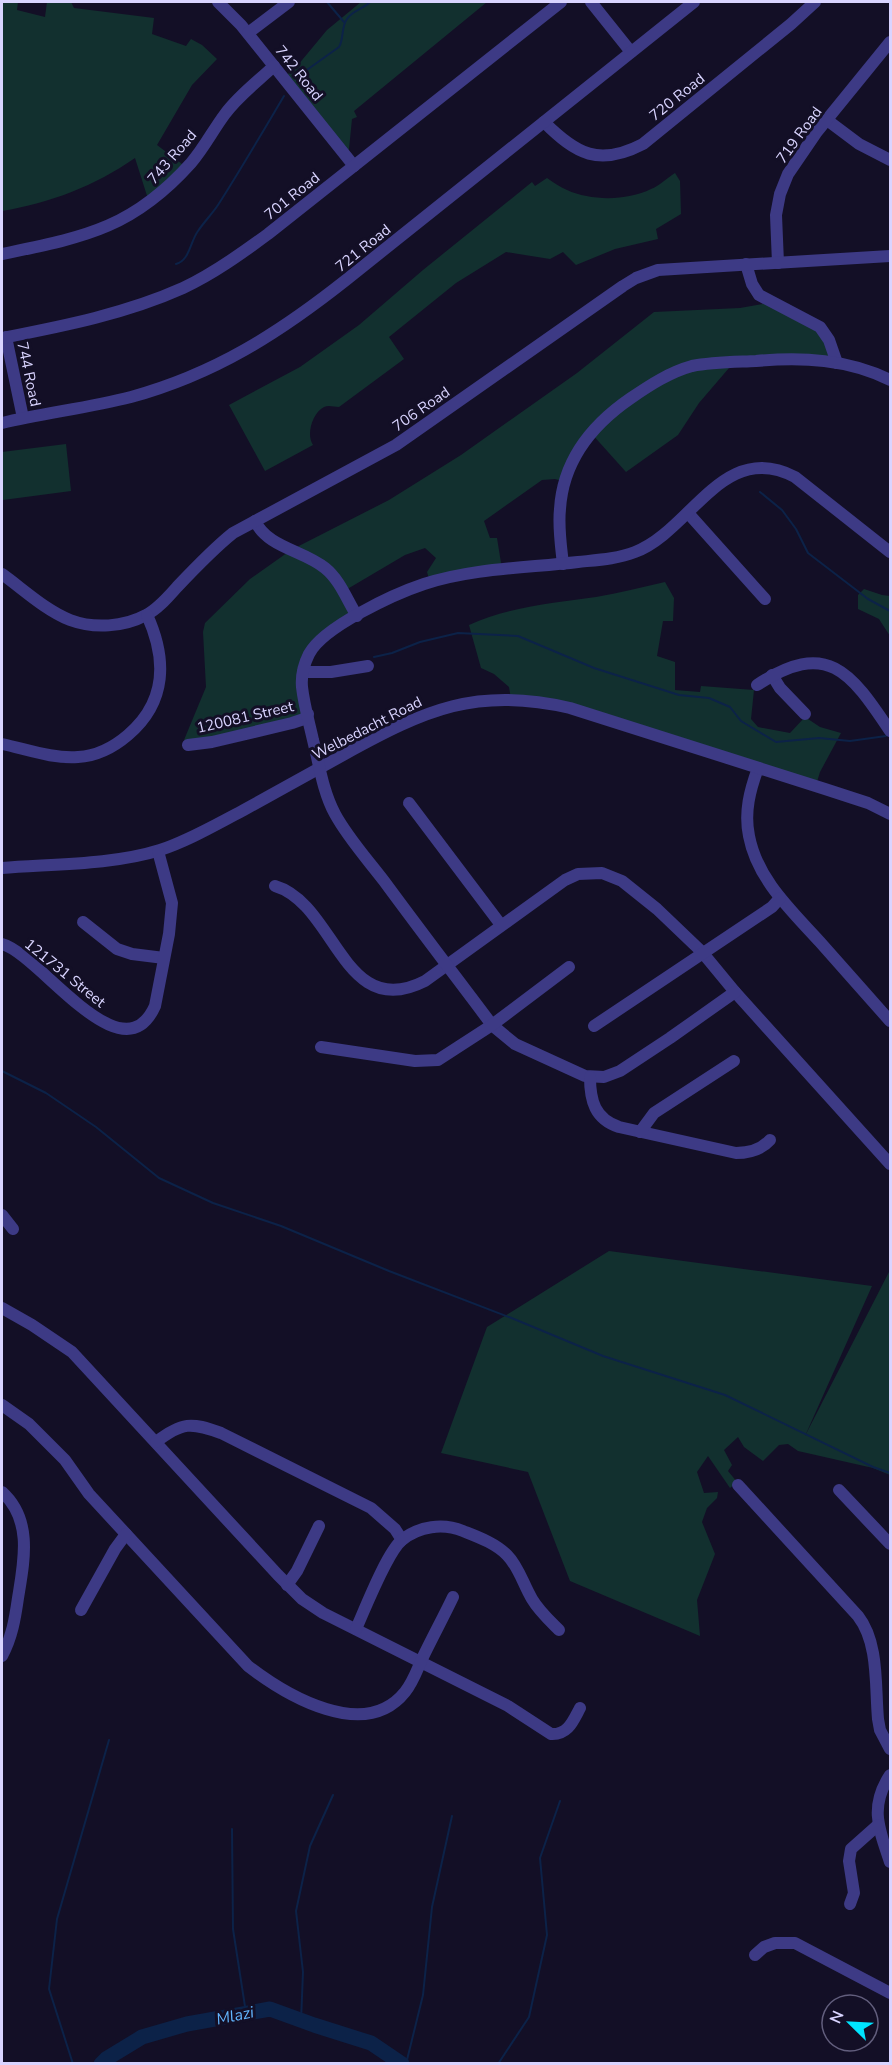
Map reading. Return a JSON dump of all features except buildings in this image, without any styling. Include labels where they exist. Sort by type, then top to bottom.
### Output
[{"type":"street","name":"742 Road","points":[[218,2],[248,33],[354,166]]},
{"type":"street","points":[[248,33],[289,2]]},
{"type":"street","name":"701 Road","points":[[4,337],[116,313],[184,287],[250,248],[561,2]]},
{"type":"street","points":[[591,2],[631,52]]},
{"type":"street","name":"721 Road","points":[[2,423],[132,396],[210,368],[271,335],[329,294],[694,2]]},
{"type":"street","name":"720 Road","points":[[544,122],[565,142],[582,152],[612,155],[631,150],[643,144],[815,2]]},
{"type":"street","name":"719 Road","points":[[778,263],[776,216],[780,194],[793,165],[891,42]]},
{"type":"street","name":"743 Road","points":[[2,254],[87,235],[106,228],[143,207],[168,187],[192,161],[232,106],[274,66]]},
{"type":"street","points":[[827,120],[859,144],[891,160]]},
{"type":"street","name":"706 Road","points":[[2,574],[53,611],[82,624],[109,625],[147,615],[233,533],[396,445],[632,280],[658,270],[891,256]]},
{"type":"street","points":[[746,264],[752,284],[759,295],[820,327],[829,340],[837,363]]},
{"type":"street","name":"744 Road","points":[[4,337],[23,418]]},
{"type":"street","points":[[563,564],[560,509],[567,478],[578,450],[600,422],[659,380],[695,366],[795,359],[837,363],[870,371],[891,380]]},
{"type":"street","points":[[735,992],[706,1015],[620,1071],[604,1077],[590,1077],[514,1044],[492,1025],[333,809],[320,768],[302,687],[303,672],[308,656],[317,642],[357,615],[409,590],[443,579],[605,559],[636,552],[658,540],[710,490],[740,471],[758,469],[788,473],[807,485],[891,552]]},
{"type":"street","points":[[688,513],[765,599]]},
{"type":"street","points":[[255,521],[264,533],[276,542],[330,572],[357,615]]},
{"type":"street","points":[[2,744],[50,755],[80,757],[107,750],[133,731],[147,716],[155,700],[161,672],[158,640],[147,615]]},
{"type":"street","points":[[757,685],[772,675],[800,663],[828,664],[838,669],[854,684],[891,731]]},
{"type":"street","points":[[303,672],[331,672],[368,666]]},
{"type":"street","points":[[772,675],[780,688],[805,714]]},
{"type":"street","name":"Welbedacht Road","points":[[2,868],[120,858],[158,850],[214,826],[418,717],[454,705],[483,700],[540,701],[570,708],[868,803],[891,814]]},
{"type":"street","name":"120081 Street","points":[[188,744],[212,742],[282,725],[301,720],[308,714]]},
{"type":"street","points":[[758,768],[747,805],[749,837],[757,863],[780,898],[891,1021]]},
{"type":"street","points":[[409,804],[501,926]]},
{"type":"street","name":"121731 Street","points":[[2,944],[20,953],[90,1014],[106,1025],[120,1029],[139,1026],[153,1011],[172,903],[158,850]]},
{"type":"street","points":[[275,886],[288,890],[302,902],[350,965],[373,986],[392,991],[409,989],[425,981],[570,877],[587,872],[602,873],[622,881],[702,952],[735,992],[891,1164]]},
{"type":"street","points":[[594,1026],[772,906],[780,898]]},
{"type":"street","points":[[83,922],[117,949],[132,954],[164,958]]},
{"type":"street","points":[[321,1047],[432,1062],[451,1053],[492,1025],[569,968]]},
{"type":"street","points":[[640,1132],[658,1110],[734,1061]]},
{"type":"street","points":[[590,1077],[592,1103],[601,1117],[613,1125],[736,1153],[765,1146],[770,1140]]},
{"type":"street","points":[[2,1215],[13,1229]]},
{"type":"street","points":[[2,1308],[72,1352],[288,1585],[302,1599],[323,1614],[508,1706],[551,1734],[558,1735],[565,1732],[579,1708]]},
{"type":"street","points":[[2,1405],[29,1424],[51,1445],[90,1494],[248,1666],[279,1687],[323,1708],[351,1715],[362,1715],[383,1709],[400,1698],[408,1689],[453,1597]]},
{"type":"street","points":[[156,1442],[171,1431],[186,1425],[204,1427],[221,1433],[371,1508],[395,1529],[402,1540]]},
{"type":"street","points":[[738,1485],[866,1627],[871,1646],[880,1730],[891,1749]]},
{"type":"street","points":[[839,1490],[866,1513],[891,1544]]},
{"type":"street","points":[[2,1492],[21,1522],[25,1546],[13,1632],[2,1656]]},
{"type":"street","points":[[288,1585],[319,1526]]},
{"type":"street","points":[[356,1629],[388,1561],[402,1540],[426,1528],[444,1526],[456,1528],[495,1546],[513,1562],[531,1598],[559,1630]]},
{"type":"street","points":[[81,1610],[126,1534]]},
{"type":"street","points":[[891,1775],[884,1786],[878,1805],[878,1825],[891,1862]]},
{"type":"street","points":[[850,1904],[854,1893],[849,1861],[851,1849],[878,1825]]},
{"type":"street","points":[[755,1955],[764,1947],[775,1943],[795,1943],[891,1993]]},
{"type":"green space","points":[[2,2],[18,2],[17,10],[45,17],[47,2],[71,2],[74,8],[154,18],[152,34],[186,46],[191,39],[202,45],[217,59],[192,85],[157,145],[186,167],[149,202],[135,158],[104,177],[72,192],[20,208],[2,211]]},
{"type":"green space","points":[[361,2],[487,2],[354,111],[357,117],[352,119],[349,149],[345,155],[282,77],[293,71],[327,30]]},
{"type":"green space","points":[[675,173],[680,181],[681,214],[656,229],[658,239],[615,249],[576,265],[563,252],[550,259],[506,252],[456,283],[389,337],[404,359],[339,407],[326,406],[320,410],[311,424],[310,436],[313,445],[265,471],[229,405],[300,367],[359,325],[532,182],[535,186],[547,178],[577,194],[609,198],[641,193],[660,184]]},
{"type":"green space","points":[[769,303],[814,323],[830,354],[826,359],[735,361],[699,403],[678,435],[626,472],[591,433],[566,482],[555,479],[542,480],[484,521],[490,538],[497,538],[502,569],[430,582],[427,572],[436,558],[425,548],[405,555],[344,591],[357,615],[307,656],[308,714],[188,744],[184,740],[206,687],[203,632],[205,623],[250,579],[291,550],[389,500],[461,455],[577,373],[654,312],[740,308]]},
{"type":"green space","points":[[66,444],[71,491],[3,500],[2,452]]},
{"type":"green space","points":[[665,582],[674,598],[673,621],[663,621],[657,656],[675,662],[675,690],[700,692],[701,686],[754,690],[751,719],[758,727],[790,733],[805,717],[820,727],[841,733],[820,772],[816,785],[679,740],[511,699],[509,687],[494,674],[481,668],[469,625],[515,610]]},
{"type":"green space","points":[[864,589],[890,596],[890,636],[879,619],[858,609],[858,595]]},
{"type":"green space","points":[[609,1251],[872,1286],[805,1436],[890,1270],[890,1475],[873,1468],[798,1451],[788,1444],[779,1445],[763,1461],[744,1447],[738,1437],[724,1450],[732,1465],[728,1471],[737,1482],[730,1488],[708,1456],[697,1472],[704,1493],[718,1492],[717,1498],[707,1508],[702,1522],[715,1554],[697,1600],[700,1636],[570,1581],[528,1472],[441,1453],[487,1327]]},
{"type":"waterway","points":[[327,2],[344,22]]},
{"type":"waterway","points":[[297,77],[339,47],[347,19],[370,2]]},
{"type":"waterway","points":[[176,264],[187,255],[195,235],[218,205],[284,96]]},
{"type":"waterway","points":[[760,492],[782,510],[796,529],[808,553],[868,599],[890,611]]},
{"type":"waterway","points":[[374,657],[458,633],[518,636],[594,668],[679,695],[709,698],[730,707],[741,721],[776,742],[819,738],[850,741],[886,736]]},
{"type":"waterway","points":[[2,1071],[46,1093],[96,1127],[159,1178],[213,1203],[281,1226],[603,1356],[725,1395],[873,1467],[890,1473]]},
{"type":"waterway","points":[[73,2064],[49,1989],[57,1919],[109,1740]]},
{"type":"waterway","points":[[301,2021],[303,1972],[296,1911],[310,1846],[333,1795]]},
{"type":"waterway","points":[[498,2064],[529,2017],[547,1935],[540,1858],[560,1801]]},
{"type":"waterway","points":[[406,2064],[423,1995],[432,1907],[452,1816]]},
{"type":"waterway","points":[[232,1829],[233,1929],[246,2013]]},
{"type":"waterway","name":"Mlazi","points":[[101,2064],[142,2037],[187,2024],[270,2009],[371,2043],[402,2064]]}]
